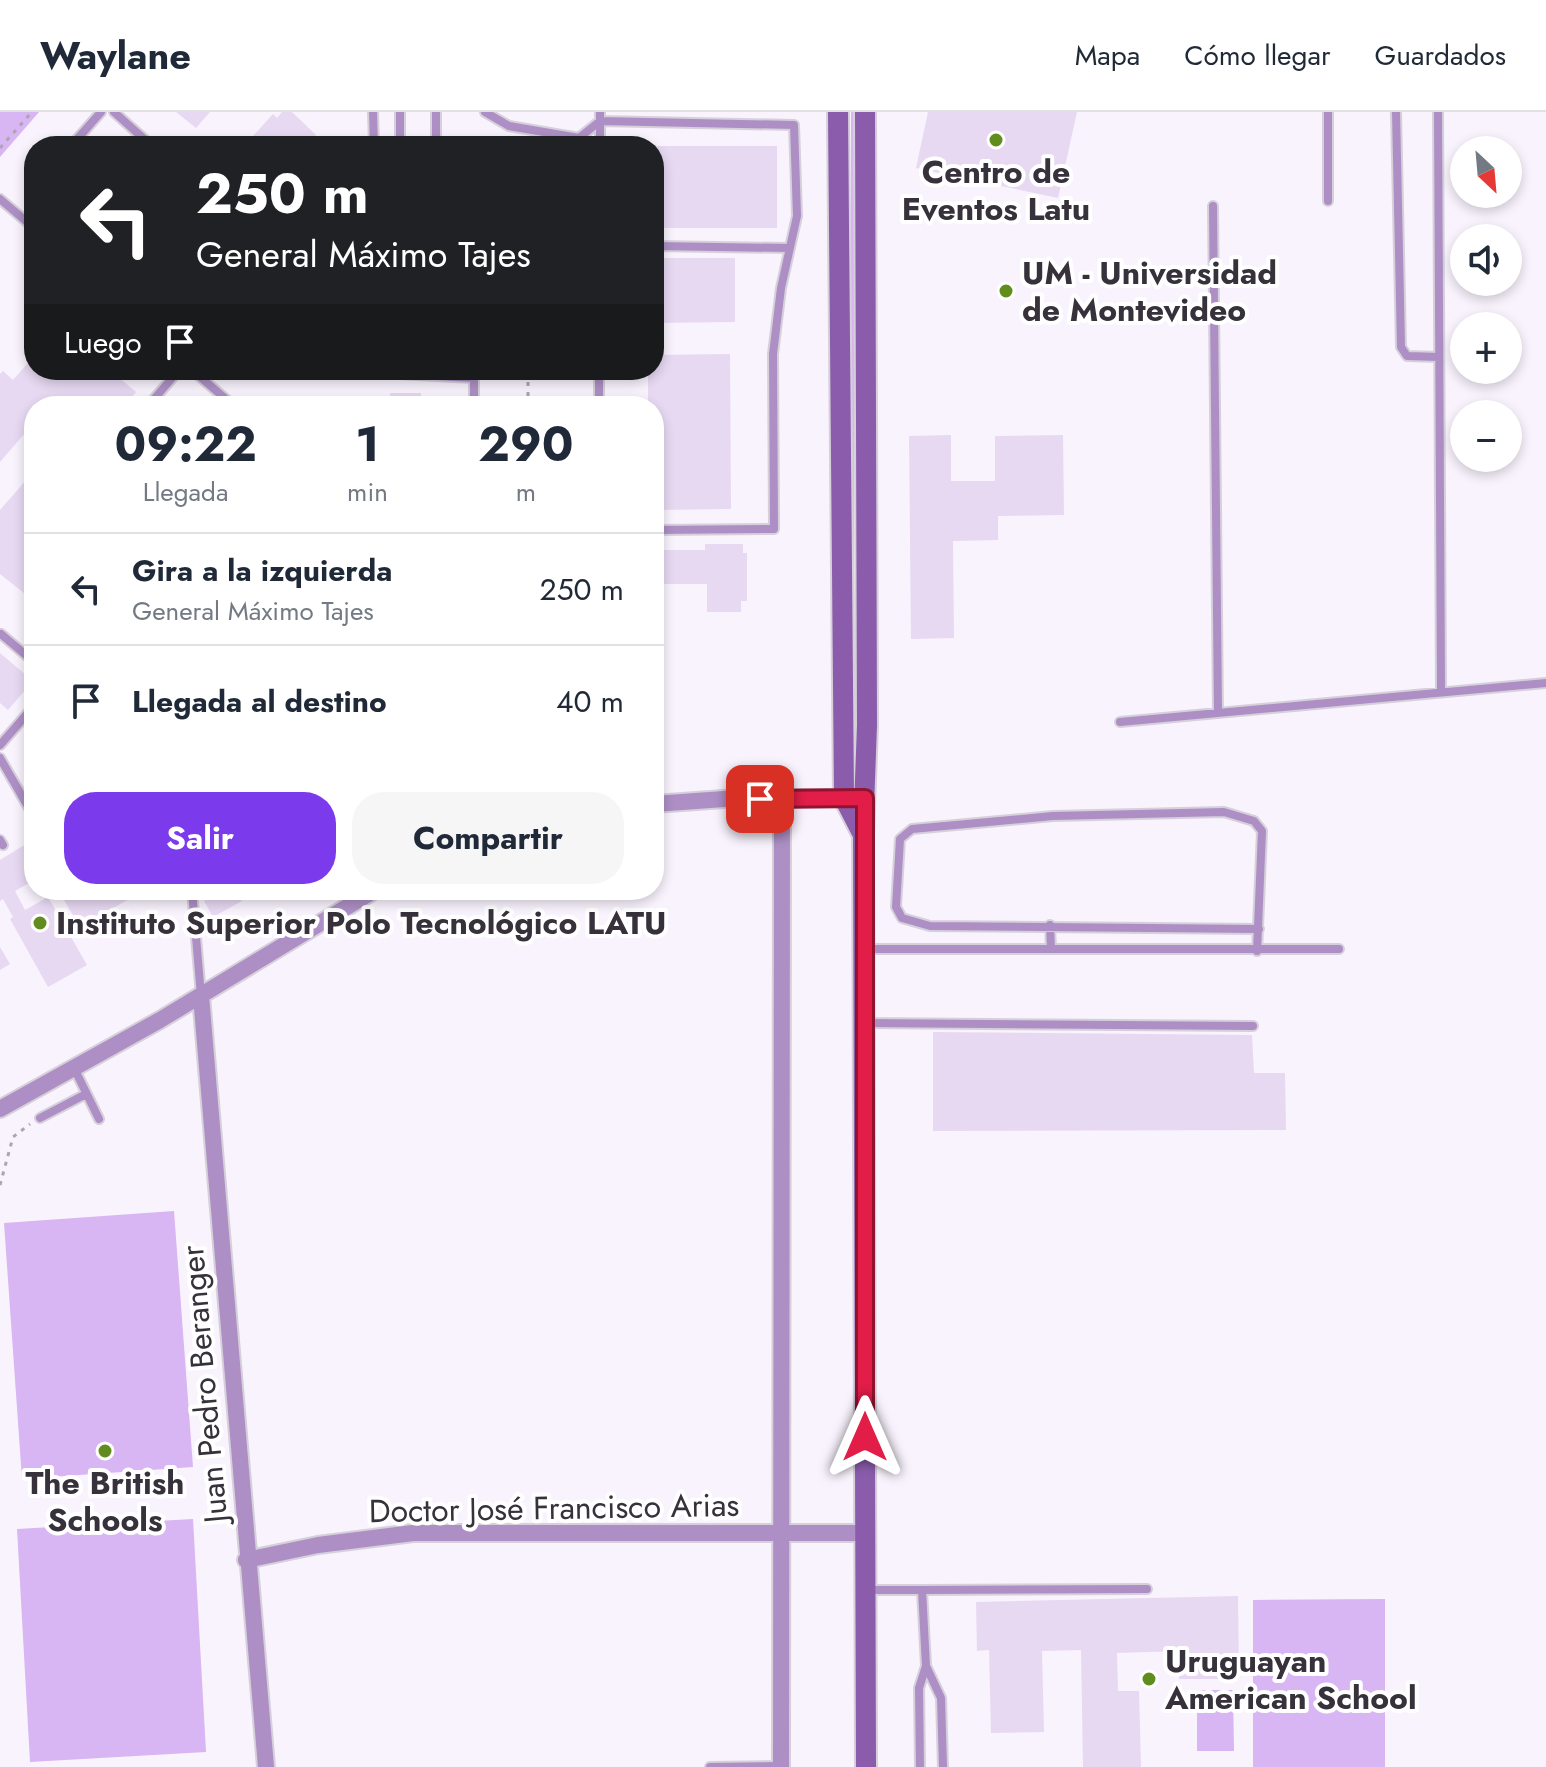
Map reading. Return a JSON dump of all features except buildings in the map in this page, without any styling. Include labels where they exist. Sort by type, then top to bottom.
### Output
[{"type":"street","points":[[838,112],[844,798],[863,835]]},
{"type":"street","points":[[865,112],[863,835],[866,1767]]},
{"type":"street","points":[[664,803],[738,798],[865,798]]},
{"type":"street","points":[[781,1766],[782,800]]},
{"type":"street","points":[[0,1109],[201,996],[359,900]]},
{"type":"street","name":"Juan Pedro Beranger","points":[[201,996],[246,1560],[266,1767]]},
{"type":"street","name":"Doctor José Francisco Arias","points":[[246,1560],[318,1545],[413,1533],[866,1533]]},
{"type":"lane","points":[[80,136],[101,112]]},
{"type":"lane","points":[[114,112],[141,136]]},
{"type":"lane","points":[[373,112],[374,136]]},
{"type":"lane","points":[[400,112],[400,136]]},
{"type":"lane","points":[[436,112],[436,136]]},
{"type":"lane","points":[[485,112],[509,126],[567,136]]},
{"type":"lane","points":[[1328,112],[1328,201]]},
{"type":"lane","points":[[1396,112],[1401,347],[1407,356],[1439,357]]},
{"type":"lane","points":[[1438,112],[1441,692]]},
{"type":"lane","points":[[581,136],[600,117],[794,125],[797,216],[773,354],[774,529],[664,530]]},
{"type":"lane","points":[[0,199],[24,219]]},
{"type":"lane","points":[[1213,206],[1218,713]]},
{"type":"lane","points":[[664,246],[789,248]]},
{"type":"lane","points":[[159,396],[171,380]]},
{"type":"lane","points":[[204,380],[222,396]]},
{"type":"lane","points":[[1,634],[24,654]]},
{"type":"lane","points":[[1120,722],[1546,683]]},
{"type":"lane","points":[[2,740],[24,717]]},
{"type":"lane","points":[[0,758],[24,800]]},
{"type":"lane","points":[[1257,951],[1259,929],[1262,831],[1254,821],[1224,812],[1053,816],[912,829],[900,839],[896,907],[902,918],[930,926],[1259,929]]},
{"type":"lane","points":[[193,900],[201,996]]},
{"type":"lane","points":[[1050,925],[1051,949]]},
{"type":"lane","points":[[865,949],[1339,949]]},
{"type":"lane","points":[[864,1023],[1253,1026]]},
{"type":"lane","points":[[74,1068],[99,1119]]},
{"type":"lane","points":[[40,1118],[86,1094]]},
{"type":"lane","points":[[866,1590],[1147,1589]]},
{"type":"lane","points":[[920,1767],[919,1688],[926,1666],[922,1590]]},
{"type":"lane","points":[[926,1666],[941,1698],[943,1767]]},
{"type":"lane","points":[[710,1767],[781,1766]]},
{"type":"path","points":[[0,148],[32,112]]},
{"type":"path","points":[[0,1185],[13,1137],[40,1118]]},
{"type":"shaded area","points":[[0,112],[39,112],[0,157]]},
{"type":"shaded area","points":[[851,112],[854,112],[854,787],[851,784]]},
{"type":"shaded area","points":[[174,1211],[193,1467],[22,1479],[4,1223]]},
{"type":"shaded area","points":[[193,1519],[206,1752],[30,1762],[17,1529]]},
{"type":"shaded area","points":[[1385,1599],[1385,1767],[1253,1767],[1253,1600]]},
{"type":"shaded area","points":[[1197,1690],[1233,1690],[1234,1751],[1197,1751]]},
{"type":"place","name":"Centro de Eventos Latu","points":[[996,140]]},
{"type":"place","name":"UM - Universidad de Montevideo","points":[[1006,291]]},
{"type":"place","name":"Instituto Superior Polo Tecnológico LATU","points":[[40,923]]},
{"type":"place","name":"The British Schools","points":[[105,1451]]},
{"type":"place","name":"Uruguayan American School","points":[[1149,1679]]},
{"type":"route","points":[[760,799],[865,798],[865,1437]]}]
